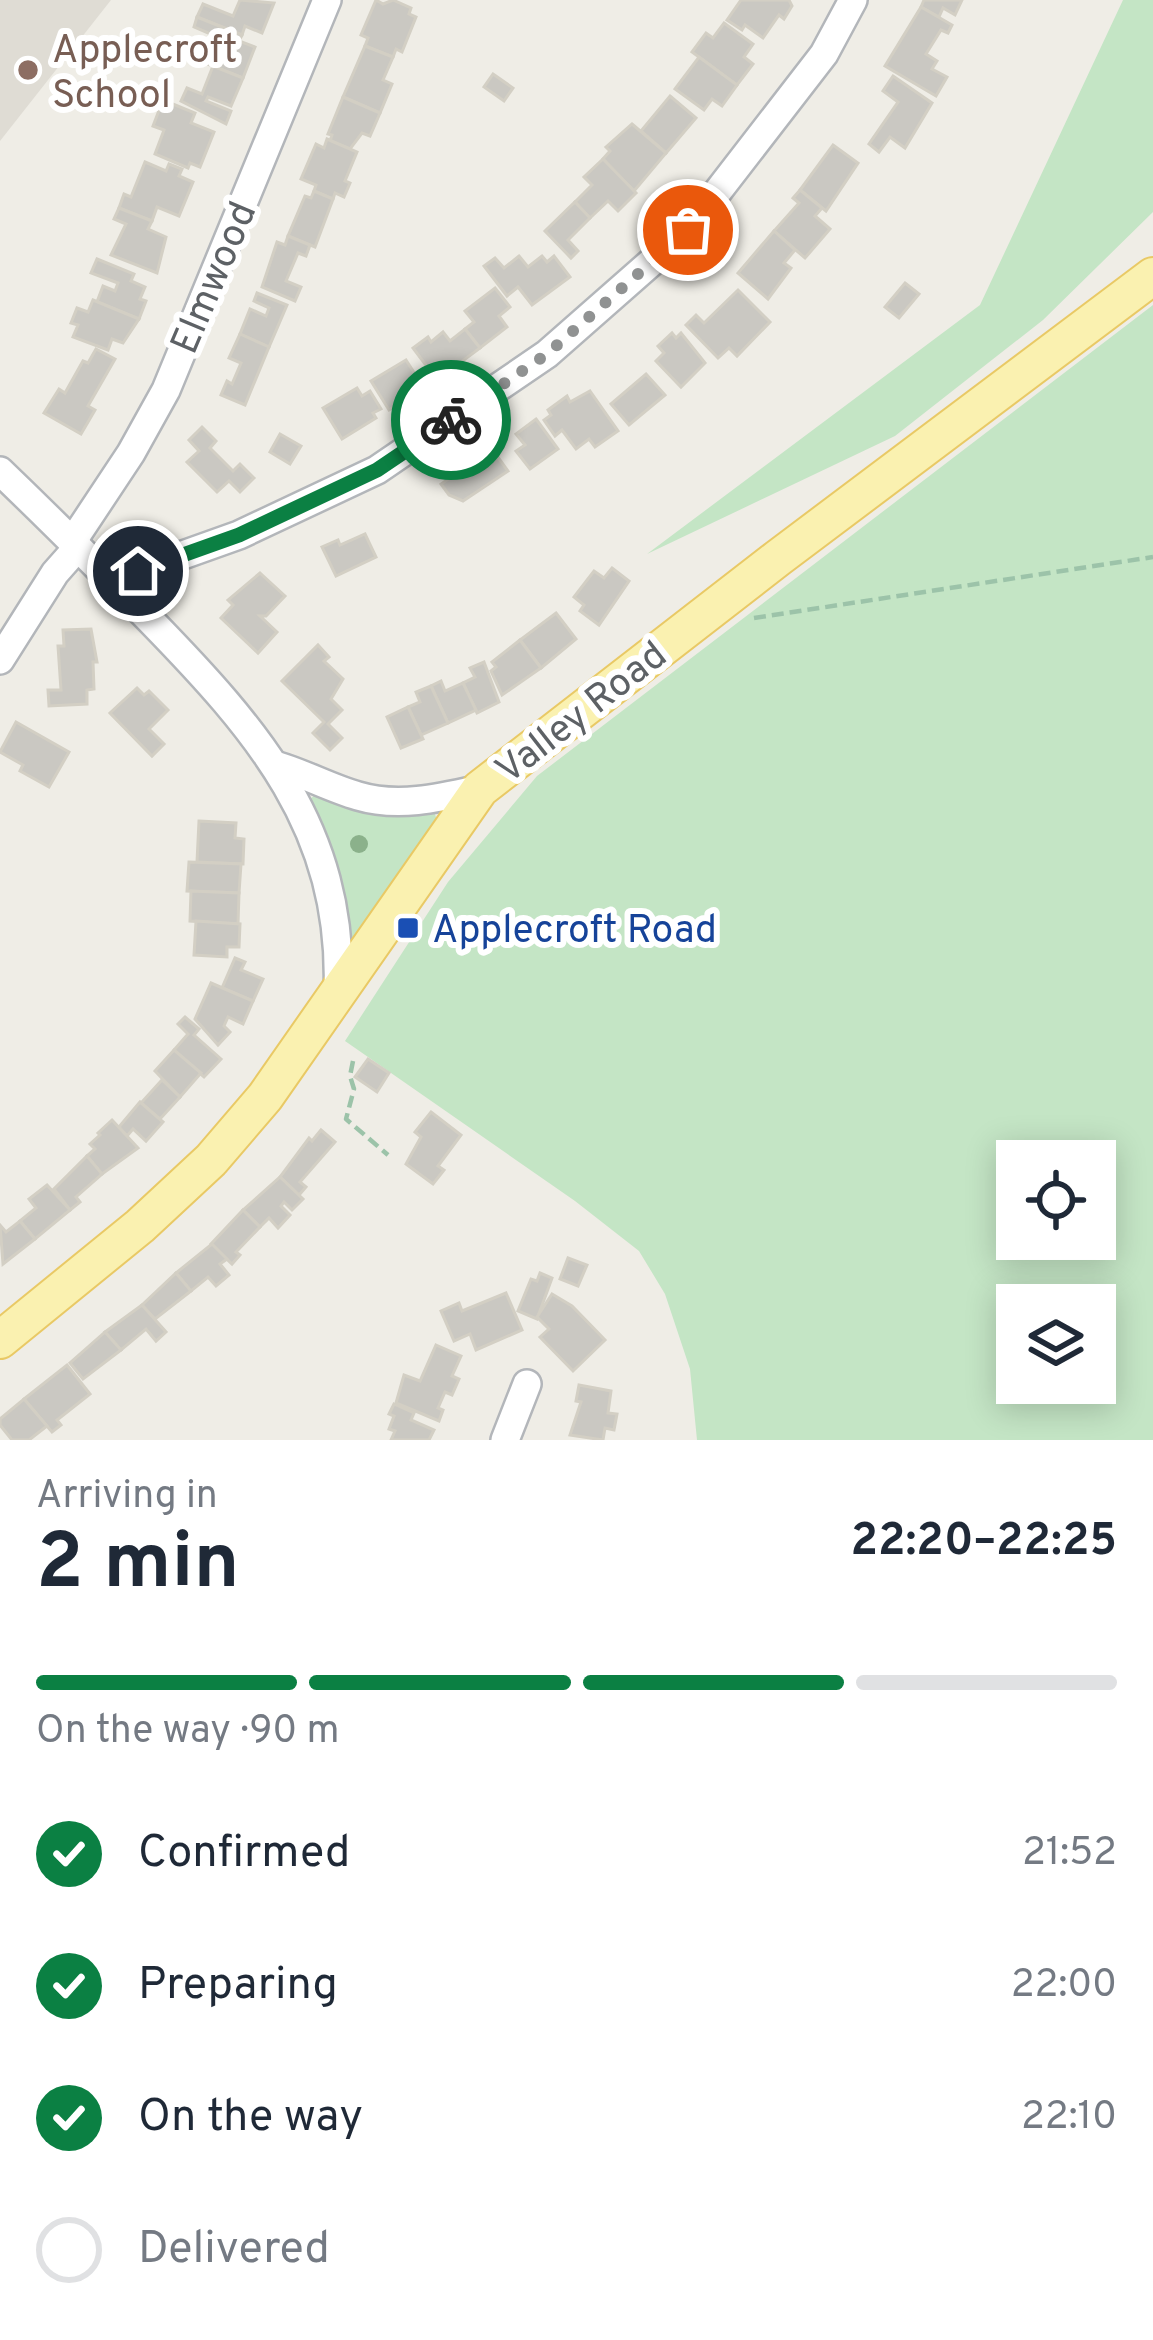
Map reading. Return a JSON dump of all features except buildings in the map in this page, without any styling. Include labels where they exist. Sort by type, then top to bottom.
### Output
[{"type":"main road","name":"Valley Road","points":[[0,1340],[140,1226],[211,1160],[265,1097],[480,790],[707,612],[1153,277]]},
{"type":"street","name":"Elmwood","points":[[0,660],[166,390],[327,0]]},
{"type":"street","points":[[116,586],[138,571],[239,535],[377,470],[547,354],[688,230],[824,54],[854,0]]},
{"type":"street","points":[[0,471],[200,672],[278,766],[320,853],[334,905],[338,992]]},
{"type":"street","points":[[278,766],[362,798],[387,802],[480,790]]},
{"type":"street","points":[[505,1440],[527,1384]]},
{"type":"path","points":[[707,612],[743,620],[1153,557]]},
{"type":"path","points":[[353,1061],[354,1089],[346,1119],[388,1155]]},
{"type":"shaded area","name":"Applecroft School","points":[[0,0],[111,0],[0,141]]},
{"type":"green space","points":[[1123,0],[1153,0],[1153,212],[1043,320],[895,436],[647,554],[980,305]]},
{"type":"green space","points":[[1153,305],[1153,1440],[697,1440],[690,1369],[665,1294],[639,1251],[345,1041],[448,882],[537,776]]},
{"type":"green space","points":[[316,794],[373,815],[435,814],[437,821],[355,938],[348,937],[335,867],[309,800]]},
{"type":"way so far","points":[[451,420],[547,354],[688,230]]},
{"type":"place","name":"Applecroft School","points":[[28,70]]},
{"type":"place","name":"Applecroft Road","points":[[408,928]]},
{"type":"route","points":[[138,571],[239,535],[377,470],[451,420]]}]
